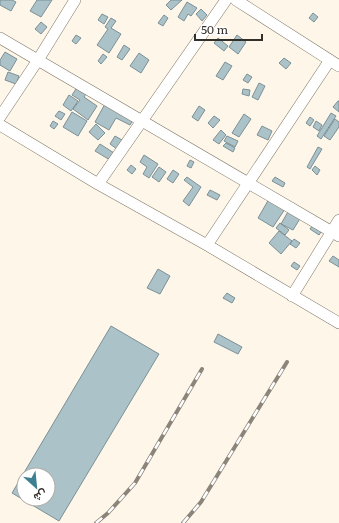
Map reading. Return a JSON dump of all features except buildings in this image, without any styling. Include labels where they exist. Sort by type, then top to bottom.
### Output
[{"type":"street","points":[[0,117],[38,60],[75,0]]},
{"type":"street","points":[[98,184],[226,0]]},
{"type":"street","points":[[207,245],[335,63],[236,0]]},
{"type":"street","points":[[0,38],[335,234]]},
{"type":"street","points":[[0,125],[98,184],[207,245],[339,323]]},
{"type":"street","points":[[292,296],[335,234],[339,220]]},
{"type":"railway","points":[[183,523],[201,502],[287,362]]},
{"type":"railway","points":[[96,523],[108,513],[135,483],[202,369]]}]
